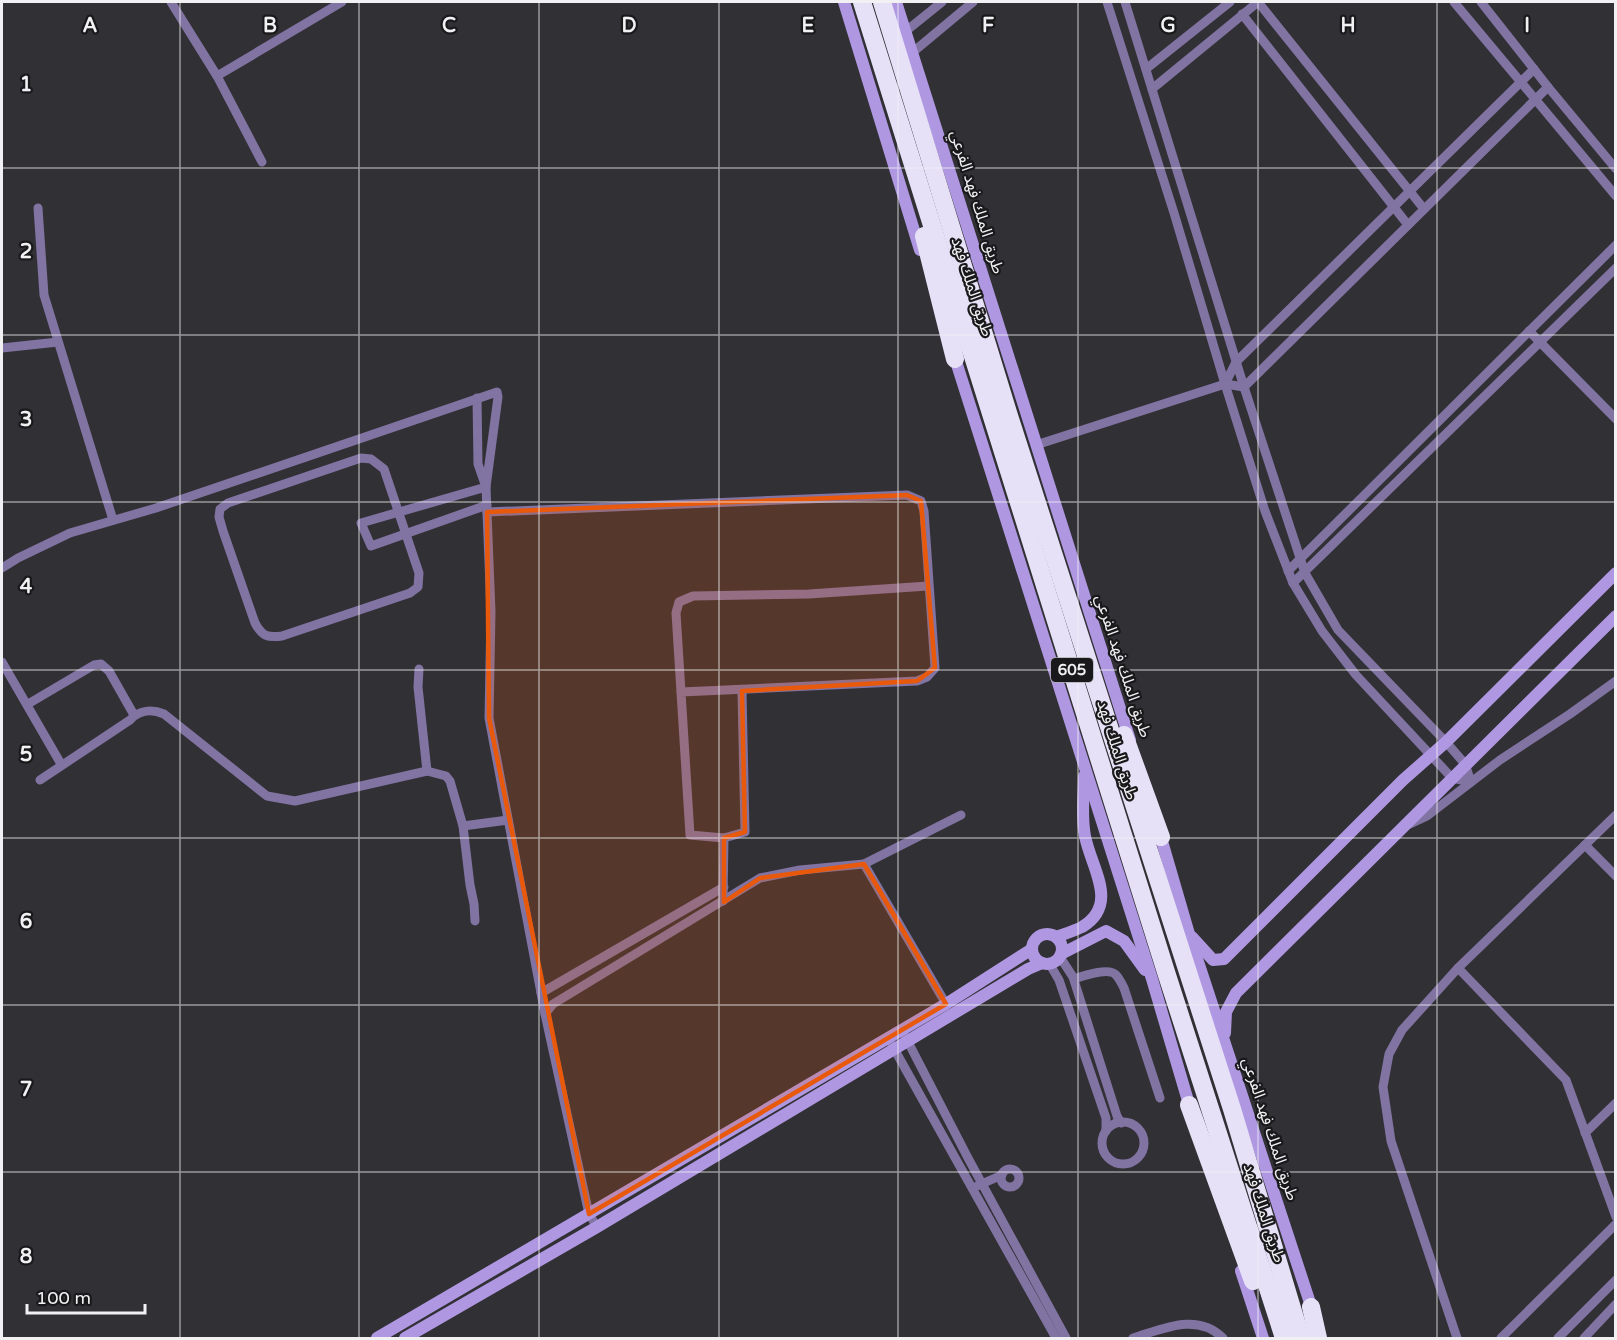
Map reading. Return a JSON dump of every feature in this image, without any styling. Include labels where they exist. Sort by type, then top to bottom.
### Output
[{"type":"highway","name":"طريق الملك فهد","points":[[861,2],[1169,983],[1284,1338]]},
{"type":"highway","name":"طريق الملك فهد","points":[[882,2],[1040,512],[1232,1109],[1301,1338]]},
{"type":"highway","points":[[881,65],[955,359]]},
{"type":"highway","points":[[1040,512],[1161,837]]},
{"type":"highway","points":[[1189,1105],[1275,1338]]},
{"type":"highway","points":[[1311,1307],[1320,1338]]},
{"type":"main road","points":[[844,2],[915,237],[1084,763],[1263,1338]]},
{"type":"main road","name":"طريق الملك فهد الفرعي","points":[[896,2],[1161,837],[1189,934],[1311,1307]]},
{"type":"main road","points":[[1189,934],[1214,960],[1224,959],[1403,780],[1446,742],[1616,573]]},
{"type":"main road","points":[[1224,1041],[1226,1012],[1236,993],[1616,616]]},
{"type":"main road","points":[[1056,937],[1081,927],[1095,916],[1101,903],[1101,891],[1084,834],[1084,763]]},
{"type":"main road","points":[[405,1338],[896,1050],[1028,969],[1053,959],[1106,931],[1124,941],[1152,979]]},
{"type":"main road","points":[[1050,934],[1056,937],[1061,945],[1053,959],[1034,956],[1032,949],[1035,940],[1041,935],[1050,934]]},
{"type":"main road","points":[[377,1338],[946,1004],[1032,949]]},
{"type":"street","points":[[171,2],[217,76],[262,162]]},
{"type":"street","points":[[217,76],[342,2]]},
{"type":"street","points":[[906,30],[942,2]]},
{"type":"street","points":[[913,52],[973,2]]},
{"type":"street","points":[[1107,2],[1265,511],[1293,583],[1322,631],[1356,675],[1452,778],[1471,782]]},
{"type":"street","points":[[1125,2],[1236,362],[1305,573],[1338,630],[1446,742],[1465,764],[1471,782]]},
{"type":"street","points":[[1146,69],[1230,2]]},
{"type":"street","points":[[1152,89],[1258,2],[1424,209]]},
{"type":"street","points":[[1455,2],[1616,196]]},
{"type":"street","points":[[1481,2],[1616,169]]},
{"type":"street","points":[[1242,15],[1408,225]]},
{"type":"street","points":[[1225,384],[1236,362],[1534,69]]},
{"type":"street","points":[[1244,387],[1548,87]]},
{"type":"street","points":[[38,208],[44,295],[113,520]]},
{"type":"street","points":[[1288,571],[1616,245]]},
{"type":"street","points":[[1293,583],[1616,268]]},
{"type":"street","points":[[1528,331],[1616,419]]},
{"type":"street","points":[[2,348],[58,342]]},
{"type":"street","points":[[1036,446],[1225,384],[1244,387]]},
{"type":"street","points":[[2,568],[70,533],[156,508],[497,392],[486,487],[491,612],[489,718],[545,1014],[589,1214],[597,1227]]},
{"type":"street","points":[[477,398],[478,464],[486,487]]},
{"type":"street","points":[[361,458],[371,459],[384,469],[398,513],[419,573],[418,587],[410,593],[282,636],[268,638],[260,633],[219,517],[220,510],[228,503],[361,458]]},
{"type":"street","points":[[486,487],[361,523],[371,546],[487,509],[907,495],[921,501],[924,511],[935,668],[927,677],[917,681],[742,691],[681,692]]},
{"type":"street","points":[[742,691],[745,832],[724,838],[690,836],[676,613],[679,602],[693,596],[809,594],[928,586]]},
{"type":"street","points":[[2,662],[61,764]]},
{"type":"street","points":[[28,704],[94,665],[101,664],[109,671],[134,715]]},
{"type":"street","points":[[419,669],[418,687],[427,771]]},
{"type":"street","points":[[1405,826],[1427,816],[1500,760],[1616,681]]},
{"type":"street","points":[[40,780],[130,720],[134,715],[152,710],[164,714],[267,796],[295,801],[427,771],[446,776],[450,781],[463,826],[475,921]]},
{"type":"street","points":[[1455,1336],[1391,1141],[1383,1087],[1389,1054],[1402,1030],[1458,968],[1616,815]]},
{"type":"street","points":[[545,1014],[553,1004],[760,878],[800,870],[864,864],[961,816]]},
{"type":"street","points":[[463,826],[508,820]]},
{"type":"street","points":[[723,901],[724,838]]},
{"type":"street","points":[[1585,845],[1616,876]]},
{"type":"street","points":[[864,864],[946,1004]]},
{"type":"street","points":[[541,993],[724,887]]},
{"type":"street","points":[[1053,959],[1075,982],[1121,1123]]},
{"type":"street","points":[[1053,959],[1106,1118],[1106,1131],[1102,1142],[1107,1156],[1119,1164],[1134,1161],[1143,1149],[1142,1135],[1135,1127],[1121,1123],[1106,1131]]},
{"type":"street","points":[[1458,968],[1566,1080],[1616,1217]]},
{"type":"street","points":[[1075,982],[1097,978],[1101,973],[1110,971],[1116,973],[1124,988],[1160,1098]]},
{"type":"street","points":[[1072,1016],[1084,1012]]},
{"type":"street","points":[[902,1029],[1056,1338]]},
{"type":"street","points":[[888,1037],[972,1188],[982,1192],[1066,1338]]},
{"type":"street","points":[[1091,1073],[1102,1070]]},
{"type":"street","points":[[1585,1133],[1616,1103]]},
{"type":"street","points":[[1012,1170],[1018,1176],[1018,1182],[1015,1185],[1005,1185],[982,1192],[1006,1171],[1012,1170]]},
{"type":"street","points":[[1002,1175],[1005,1185]]},
{"type":"street","points":[[1501,1338],[1616,1224]]},
{"type":"street","points":[[1558,1338],[1616,1280]]},
{"type":"street","points":[[1584,1338],[1616,1304]]},
{"type":"street","points":[[1599,1322],[1616,1317]]},
{"type":"street","points":[[1132,1338],[1179,1325],[1201,1325],[1214,1330],[1223,1338]]},
{"type":"highlighted area","points":[[907,495],[921,501],[935,668],[917,681],[742,691],[745,832],[724,838],[724,902],[760,878],[864,864],[946,1004],[589,1214],[489,718],[487,512]]}]
